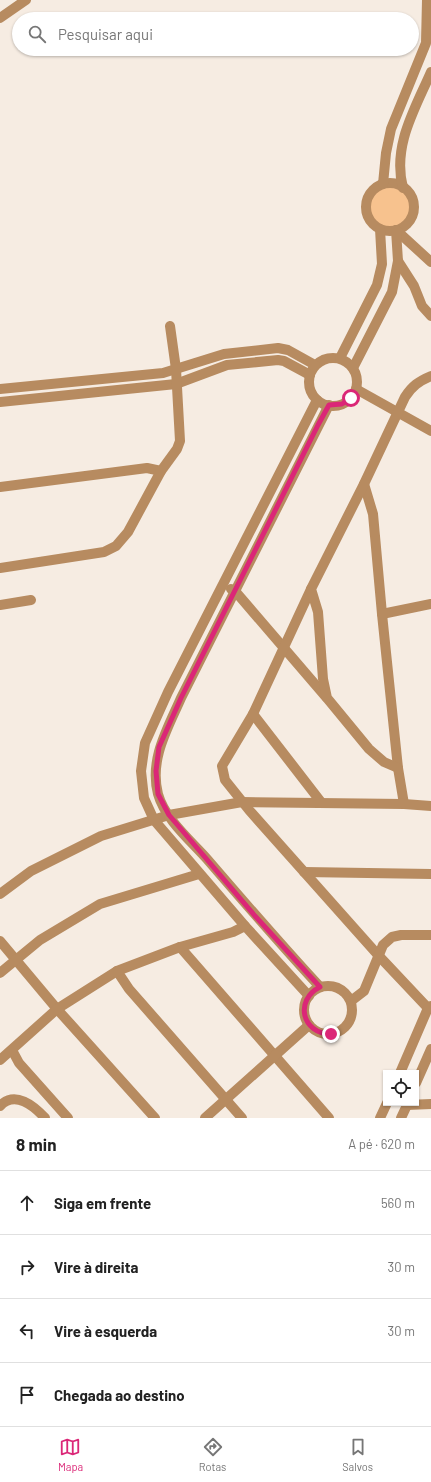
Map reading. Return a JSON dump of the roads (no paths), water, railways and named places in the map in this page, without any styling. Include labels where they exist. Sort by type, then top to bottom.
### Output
[{"type":"street","points":[[0,18],[26,0]]},
{"type":"street","points":[[383,184],[386,154],[391,129],[429,39],[428,0]]},
{"type":"street","points":[[404,188],[394,184],[383,184],[370,194],[366,209],[372,223],[380,229],[396,230],[406,225],[413,211],[412,200],[404,188],[399,166],[403,140],[431,72]]},
{"type":"street","points":[[340,358],[377,285],[382,264],[380,229]]},
{"type":"street","points":[[353,368],[392,292],[398,261],[396,230]]},
{"type":"street","points":[[396,230],[431,262]]},
{"type":"street","points":[[398,261],[414,286],[422,306],[431,316]]},
{"type":"street","points":[[0,568],[104,552],[116,546],[128,532],[162,471],[177,449],[180,441],[176,369],[170,326]]},
{"type":"street","points":[[0,389],[163,373],[224,354],[278,348],[288,350],[315,365]]},
{"type":"street","points":[[330,358],[340,358],[353,368],[357,378],[356,389],[347,402],[337,406],[329,405],[317,400],[309,385],[310,375],[315,365],[330,358]]},
{"type":"street","points":[[0,402],[176,384],[227,365],[278,360],[284,361],[310,375]]},
{"type":"street","points":[[401,1070],[430,1007],[378,955],[242,802],[226,780],[222,766],[252,714],[311,589],[411,388],[419,381],[431,376]]},
{"type":"street","points":[[356,389],[398,414],[431,431]]},
{"type":"street","points":[[308,996],[244,926],[154,820],[144,798],[141,771],[145,743],[168,692],[317,400]]},
{"type":"street","points":[[320,987],[255,916],[169,815],[158,794],[156,771],[159,747],[181,698],[329,405]]},
{"type":"street","points":[[0,487],[147,468],[162,471]]},
{"type":"street","points":[[364,484],[373,514],[398,768],[404,804]]},
{"type":"street","points":[[222,585],[235,591],[369,749],[384,762],[398,768]]},
{"type":"street","points":[[311,589],[318,612],[323,679],[327,698]]},
{"type":"street","points":[[0,605],[31,600]]},
{"type":"street","points":[[382,614],[431,604]]},
{"type":"street","points":[[168,692],[181,698]]},
{"type":"street","points":[[252,714],[321,802]]},
{"type":"street","points":[[0,894],[31,871],[101,836],[169,815],[242,802],[321,802],[431,806]]},
{"type":"street","points":[[304,872],[431,874]]},
{"type":"street","points":[[0,973],[15,959],[40,940],[100,904],[199,874]]},
{"type":"street","points":[[0,1060],[58,1009],[117,971],[180,947],[233,932],[244,926]]},
{"type":"street","points":[[352,1001],[364,991],[383,945],[392,937],[401,934],[431,935]]},
{"type":"street","points":[[0,941],[155,1118]]},
{"type":"street","points":[[180,947],[329,1118]]},
{"type":"street","points":[[117,971],[129,989],[242,1118]]},
{"type":"street","points":[[336,986],[346,992],[352,1001],[351,1017],[342,1030],[326,1034],[309,1025],[305,1018],[304,1007],[308,996],[320,987],[336,986]]},
{"type":"street","points":[[205,1118],[309,1025]]},
{"type":"street","points":[[419,1076],[431,1049]]},
{"type":"street","points":[[12,1050],[19,1063],[68,1118]]},
{"type":"street","points":[[0,1106],[7,1100],[15,1099],[32,1104],[42,1115]]},
{"type":"street","points":[[419,1104],[431,1104]]},
{"type":"street","points":[[380,1118],[386,1106]]},
{"type":"street","points":[[401,1118],[406,1106]]}]
